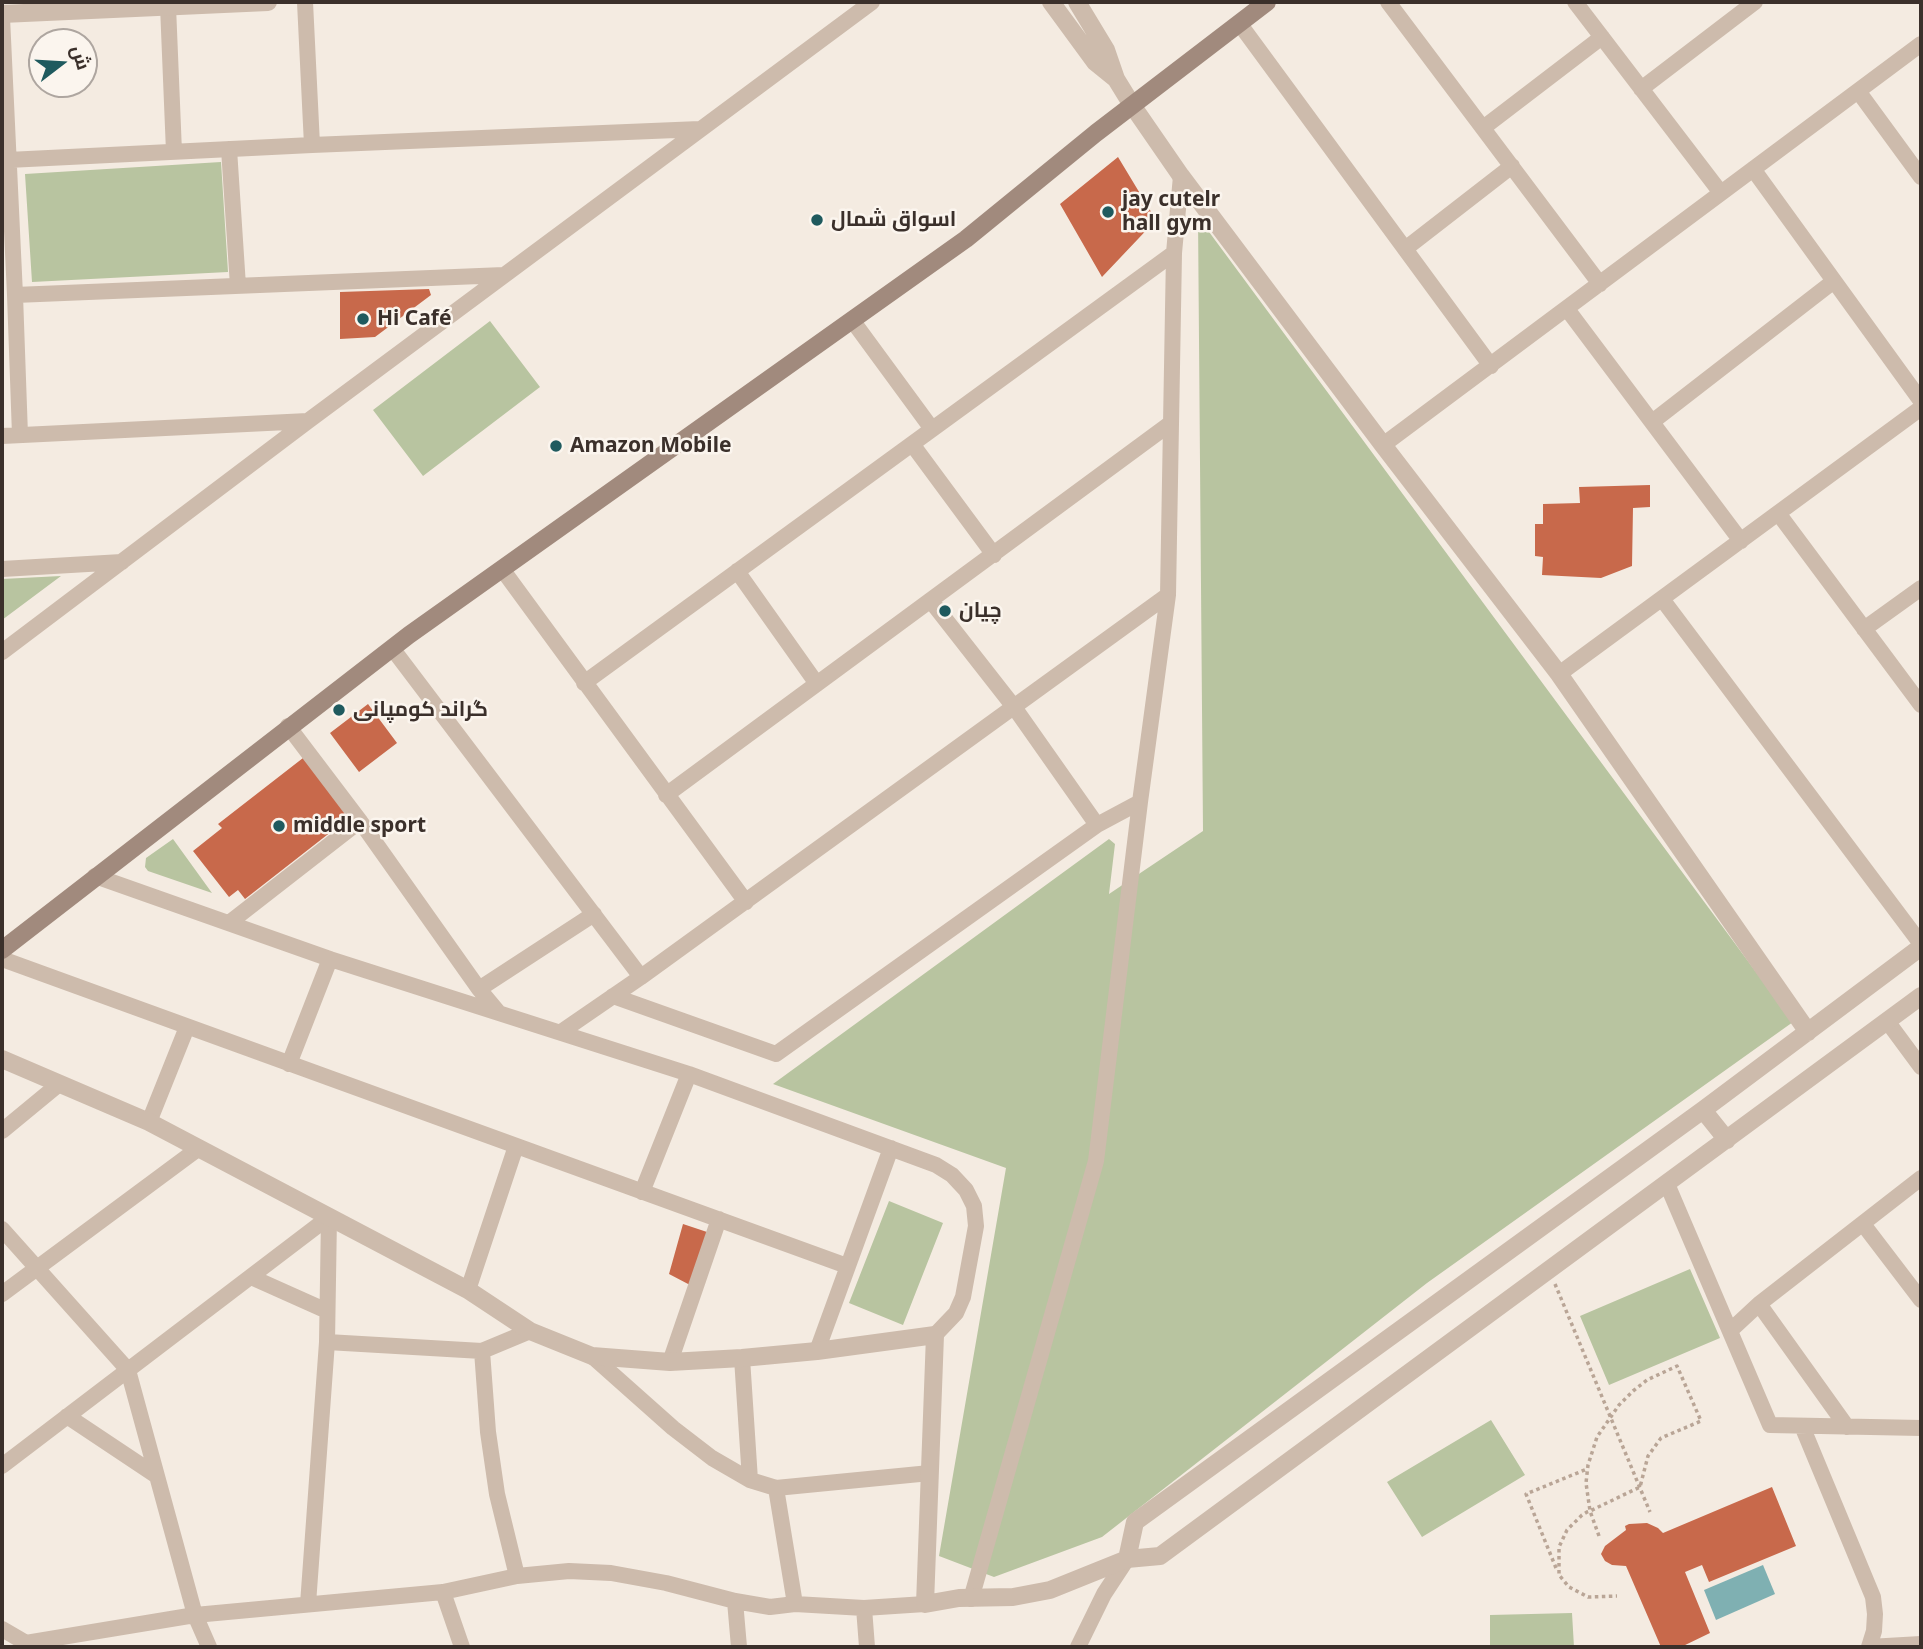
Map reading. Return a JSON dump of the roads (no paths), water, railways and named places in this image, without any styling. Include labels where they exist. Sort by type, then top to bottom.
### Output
[{"type":"main road","points":[[2,950],[94,876],[392,648],[966,239],[1132,105],[1267,2]]},
{"type":"street","points":[[20,435],[3,90],[2,16],[89,6],[268,2]]},
{"type":"street","points":[[305,2],[312,145]]},
{"type":"street","points":[[2,652],[872,2]]},
{"type":"street","points":[[1051,2],[1095,62],[1116,79]]},
{"type":"street","points":[[1077,2],[1106,51],[1116,79],[1181,176],[1559,674],[1808,1032]]},
{"type":"street","points":[[1388,2],[1600,284]]},
{"type":"street","points":[[1575,2],[1721,193]]},
{"type":"street","points":[[1641,89],[1755,2]]},
{"type":"street","points":[[168,6],[174,152]]},
{"type":"street","points":[[1239,23],[1491,366]]},
{"type":"street","points":[[1483,128],[1602,37]]},
{"type":"street","points":[[1383,445],[1921,44]]},
{"type":"street","points":[[1858,91],[1921,177]]},
{"type":"street","points":[[8,160],[700,129]]},
{"type":"street","points":[[229,149],[238,286]]},
{"type":"street","points":[[1405,249],[1512,166]]},
{"type":"street","points":[[1753,169],[1921,401]]},
{"type":"street","points":[[971,1599],[1096,1161],[1168,595],[1174,253],[1181,176]]},
{"type":"street","points":[[584,683],[1174,253]]},
{"type":"street","points":[[15,295],[504,275]]},
{"type":"street","points":[[1652,422],[1834,281]]},
{"type":"street","points":[[1567,309],[1741,541]]},
{"type":"street","points":[[852,320],[932,429]]},
{"type":"street","points":[[1559,674],[1921,408]]},
{"type":"street","points":[[2,436],[308,421]]},
{"type":"street","points":[[666,795],[1171,423]]},
{"type":"street","points":[[912,444],[994,555]]},
{"type":"street","points":[[1778,513],[1921,705]]},
{"type":"street","points":[[2,569],[122,562]]},
{"type":"street","points":[[502,569],[746,902]]},
{"type":"street","points":[[737,571],[817,684]]},
{"type":"street","points":[[1864,629],[1921,588]]},
{"type":"street","points":[[561,1032],[746,902],[1168,595]]},
{"type":"street","points":[[1078,1647],[1104,1594],[1127,1559],[1135,1522],[1703,1110],[1921,946],[1661,599]]},
{"type":"street","points":[[931,601],[1014,707],[1097,825]]},
{"type":"street","points":[[392,648],[641,977]]},
{"type":"street","points":[[288,726],[360,821],[479,989],[501,1014]]},
{"type":"street","points":[[613,996],[776,1054],[1097,825],[1140,802]]},
{"type":"street","points":[[229,923],[360,821]]},
{"type":"street","points":[[2,1059],[149,1122],[468,1290],[530,1331],[592,1356],[670,1362],[817,1351],[935,1335],[956,1313],[963,1297],[976,1226],[974,1206],[966,1189],[952,1175],[936,1165],[689,1074],[330,959],[94,876]]},
{"type":"street","points":[[479,989],[594,914]]},
{"type":"street","points":[[289,1064],[330,959]]},
{"type":"street","points":[[2,960],[847,1266]]},
{"type":"street","points":[[2,1629],[25,1645],[195,1615],[443,1592],[517,1576],[569,1572],[611,1573],[770,1607],[795,1604],[864,1608],[925,1604],[959,1598],[1013,1597],[1050,1590],[1127,1559],[1160,1556],[1921,996]]},
{"type":"street","points":[[1887,1021],[1921,1067]]},
{"type":"street","points":[[149,1122],[187,1027]]},
{"type":"street","points":[[642,1192],[689,1074]]},
{"type":"street","points":[[2,1131],[59,1084]]},
{"type":"street","points":[[1703,1110],[1727,1140]]},
{"type":"street","points":[[468,1290],[516,1146]]},
{"type":"street","points":[[2,1294],[199,1148]]},
{"type":"street","points":[[817,1351],[891,1148]]},
{"type":"street","points":[[1731,1330],[1759,1304],[1921,1178]]},
{"type":"street","points":[[1667,1184],[1770,1425],[1921,1428]]},
{"type":"street","points":[[2,1466],[329,1217]]},
{"type":"street","points":[[308,1604],[327,1342],[329,1217]]},
{"type":"street","points":[[670,1362],[719,1219]]},
{"type":"street","points":[[1863,1224],[1921,1300]]},
{"type":"street","points":[[2,1229],[128,1370],[195,1615],[209,1647]]},
{"type":"street","points":[[251,1277],[327,1311]]},
{"type":"street","points":[[1759,1304],[1847,1427]]},
{"type":"street","points":[[327,1342],[482,1351],[530,1331]]},
{"type":"street","points":[[925,1604],[935,1335]]},
{"type":"street","points":[[482,1351],[488,1432],[497,1494],[517,1576]]},
{"type":"street","points":[[592,1356],[673,1428],[712,1458],[750,1480],[776,1488],[930,1473]]},
{"type":"street","points":[[742,1358],[750,1480]]},
{"type":"street","points":[[67,1416],[157,1476]]},
{"type":"street","points":[[1802,1426],[1873,1597],[1874,1631],[1869,1647],[1921,1644]]},
{"type":"street","points":[[776,1488],[795,1604]]},
{"type":"street","points":[[443,1592],[462,1647]]},
{"type":"street","points":[[735,1601],[739,1647]]},
{"type":"street","points":[[864,1608],[867,1647]]},
{"type":"water","points":[[1763,1565],[1775,1594],[1716,1620],[1704,1590]]},
{"type":"place","name":"jay cutelr hall gym","points":[[1108,212]]},
{"type":"place","name":"اسواق شمال","points":[[817,220]]},
{"type":"place","name":"Hi Café","points":[[363,319]]},
{"type":"place","name":"Amazon Mobile","points":[[556,446]]},
{"type":"place","name":"چيان","points":[[945,611]]},
{"type":"place","name":"گراند كومپانى","points":[[339,710]]},
{"type":"place","name":"middle sport","points":[[279,826]]}]
